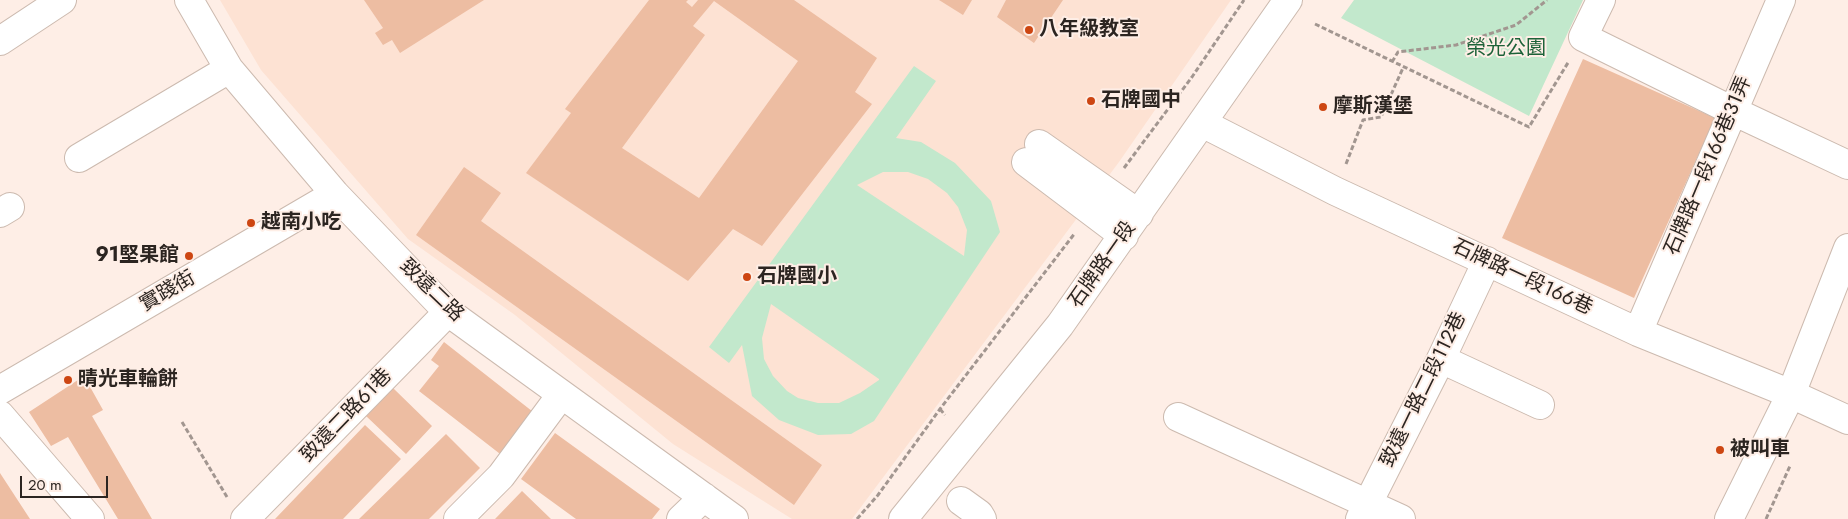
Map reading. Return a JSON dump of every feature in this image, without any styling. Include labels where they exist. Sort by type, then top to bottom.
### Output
[{"type":"street","points":[[0,41],[62,0]]},
{"type":"street","name":"致遠二路","points":[[189,0],[229,69],[335,194],[448,312],[734,519]]},
{"type":"street","name":"石牌路一段","points":[[903,519],[1060,325],[1288,0]]},
{"type":"street","points":[[1601,0],[1584,37],[1733,111],[1848,165]]},
{"type":"street","name":"石牌路一段166巷31弄","points":[[1638,332],[1781,0]]},
{"type":"street","points":[[79,158],[229,69]]},
{"type":"street","name":"石牌路一段166巷","points":[[1202,124],[1335,191],[1638,332],[1791,394],[1848,420]]},
{"type":"street","points":[[1032,153],[1099,202],[1124,236]]},
{"type":"street","name":"實踐街","points":[[0,390],[335,194]]},
{"type":"street","points":[[1099,202],[1139,214]]},
{"type":"street","points":[[1729,519],[1791,394],[1848,248]]},
{"type":"street","name":"致遠一路二段112巷","points":[[1364,511],[1441,359],[1486,260]]},
{"type":"street","name":"致遠二路61巷","points":[[238,511],[448,312]]},
{"type":"street","points":[[1441,359],[1540,405]]},
{"type":"street","points":[[458,519],[501,476],[561,395]]},
{"type":"street","points":[[0,416],[90,519]]},
{"type":"street","points":[[1178,417],[1364,511],[1401,519]]},
{"type":"street","points":[[682,519],[704,497]]},
{"type":"path","points":[[857,519],[878,495],[940,408],[1099,202],[1192,77],[1244,0]]},
{"type":"path","points":[[1392,62],[1398,52],[1456,45],[1516,24],[1547,0]]},
{"type":"path","points":[[1315,24],[1529,127],[1584,37]]},
{"type":"path","points":[[1335,191],[1363,120],[1381,117],[1403,68]]},
{"type":"path","points":[[940,408],[945,415]]},
{"type":"path","points":[[182,422],[238,511]]},
{"type":"shaded area","name":"石牌國小","points":[[220,0],[1231,0],[1119,162],[852,519],[792,519],[673,444],[515,315],[408,239],[261,70]]},
{"type":"green space","name":"榮光公園","points":[[1354,0],[1583,0],[1529,116],[1341,18]]},
{"type":"green space","points":[[914,66],[936,81],[896,138],[921,142],[955,163],[991,201],[1000,232],[874,421],[851,434],[818,435],[779,420],[752,396],[742,345],[729,363],[709,347]],"holes":[[[883,172],[908,172],[928,179],[947,193],[958,207],[967,230],[964,256],[857,185]],[[771,304],[879,379],[879,380],[860,393],[839,403],[818,403],[798,398],[787,391],[773,376],[764,359],[762,338]]]},
{"type":"building","points":[[364,0],[484,0],[400,53],[392,40],[383,45],[375,33],[383,28]]},
{"type":"building","points":[[649,0],[688,0],[686,2],[692,7],[698,0],[794,0],[877,58],[855,92],[872,104],[762,246],[733,229],[688,281],[526,173],[571,113],[565,109]],"holes":[[[714,1],[798,61],[699,198],[622,148],[705,35],[693,26]]]},
{"type":"building","points":[[939,0],[972,0],[963,15]]},
{"type":"building","name":"八年級教室","points":[[1006,0],[1063,0],[1034,43],[997,17]]},
{"type":"building","points":[[1583,59],[1715,118],[1634,298],[1502,238]]},
{"type":"building","points":[[464,167],[501,193],[481,221],[822,465],[794,505],[416,235]]},
{"type":"building","points":[[444,342],[537,415],[504,457],[419,391],[439,366],[431,360]]},
{"type":"building","points":[[84,376],[103,410],[92,416],[152,519],[118,519],[68,437],[51,446],[29,412]]},
{"type":"building","points":[[393,388],[432,426],[406,454],[366,416]]},
{"type":"building","points":[[365,425],[401,459],[343,519],[275,519]]},
{"type":"building","points":[[555,433],[660,509],[652,519],[576,519],[521,479]]},
{"type":"building","points":[[446,434],[480,468],[429,519],[359,519]]},
{"type":"building","points":[[0,473],[30,519],[0,519]]},
{"type":"building","points":[[522,491],[551,519],[495,519]]},
{"type":"place","name":"八年級教室","points":[[1029,30]]},
{"type":"place","name":"石牌國中","points":[[1091,101]]},
{"type":"place","name":"摩斯漢堡","points":[[1323,107]]},
{"type":"place","name":"越南小吃","points":[[251,223]]},
{"type":"place","name":"91堅果館","points":[[189,256]]},
{"type":"place","name":"石牌國小","points":[[747,277]]},
{"type":"place","name":"晴光車輪餅","points":[[68,380]]},
{"type":"place","name":"被叫車","points":[[1720,450]]}]
